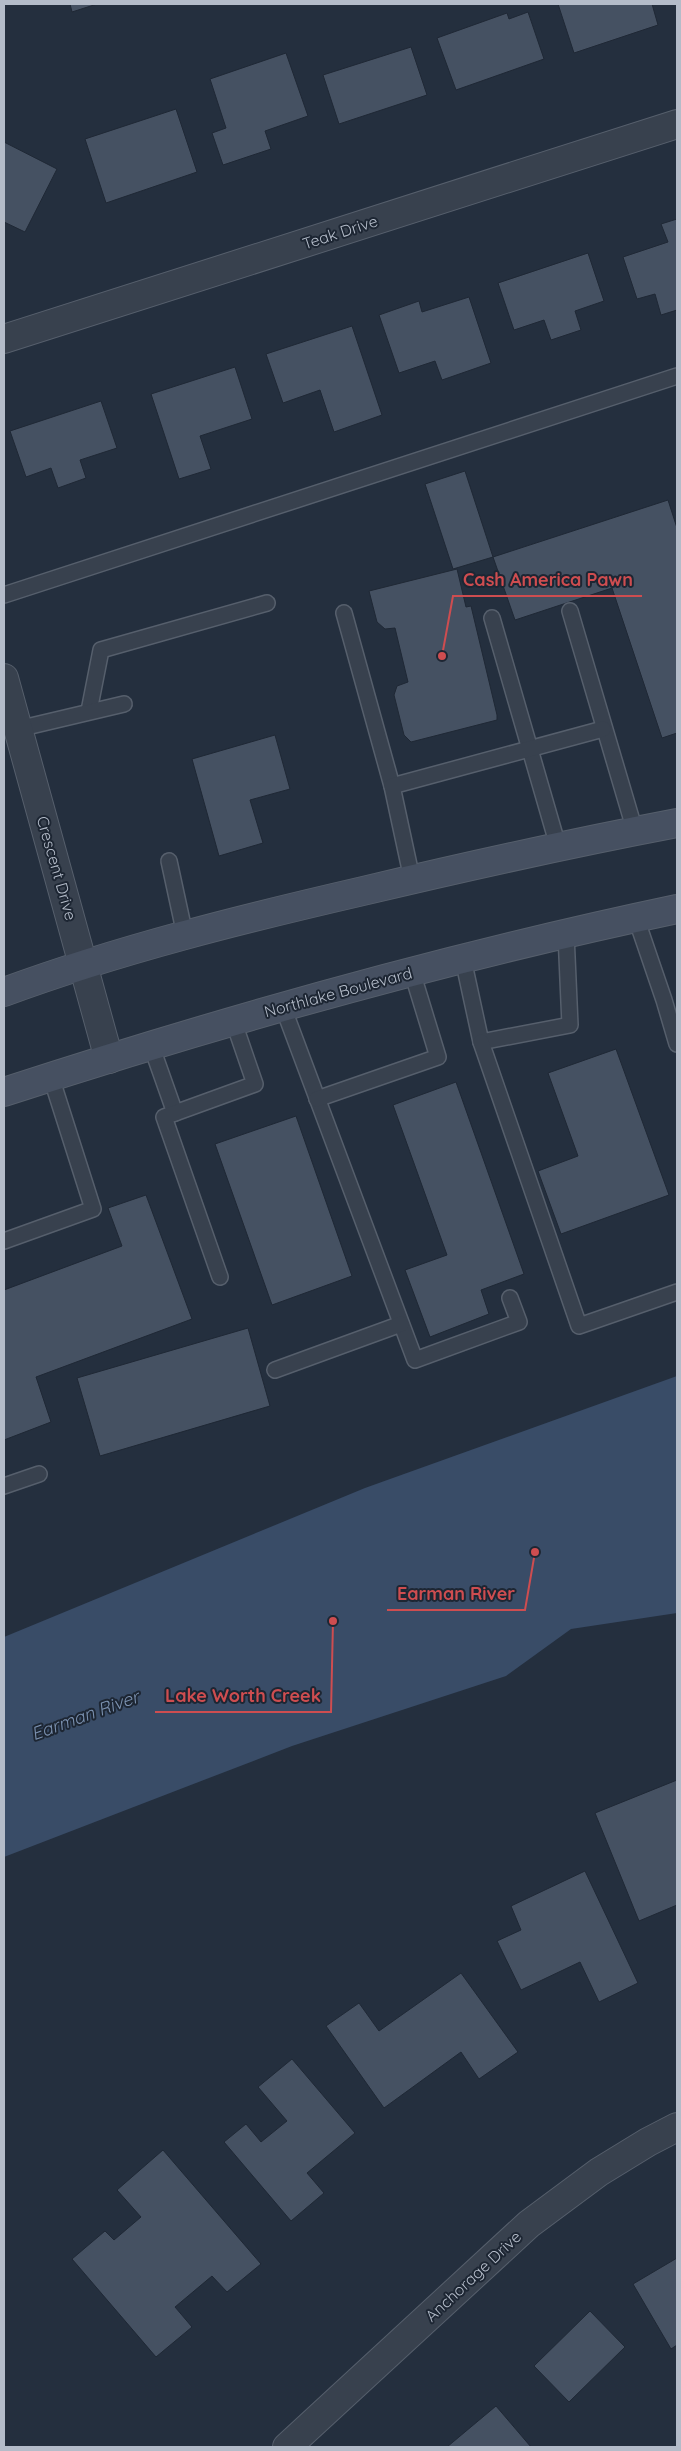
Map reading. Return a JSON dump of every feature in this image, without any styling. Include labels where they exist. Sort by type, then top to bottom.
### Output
[{"type":"main road","points":[[4,992],[83,963],[273,912],[558,846],[677,823]]},
{"type":"main road","name":"Northlake Boulevard","points":[[4,1092],[233,1020],[463,959],[677,909]]},
{"type":"street","name":"Teak Drive","points":[[4,339],[677,124]]},
{"type":"street","name":"Crescent Drive","points":[[5,689],[109,1059]]},
{"type":"street","name":"Anchorage Drive","points":[[287,2447],[529,2224],[599,2172],[677,2127]]},
{"type":"lane","points":[[4,594],[677,376]]},
{"type":"lane","points":[[89,711],[101,650],[267,603]]},
{"type":"lane","points":[[570,611],[635,831]]},
{"type":"lane","points":[[344,613],[392,786],[412,879]]},
{"type":"lane","points":[[492,618],[558,846]]},
{"type":"lane","points":[[18,730],[89,711],[124,704]]},
{"type":"lane","points":[[392,786],[604,730]]},
{"type":"lane","points":[[169,861],[185,935]]},
{"type":"lane","points":[[636,918],[671,998],[677,1044]]},
{"type":"lane","points":[[481,1042],[570,1024],[566,934]]},
{"type":"lane","points":[[463,959],[481,1042],[578,1326],[677,1292]]},
{"type":"lane","points":[[317,1099],[438,1057],[412,972]]},
{"type":"lane","points":[[283,1007],[415,1360],[518,1322],[510,1298]]},
{"type":"lane","points":[[220,1277],[164,1117],[255,1084],[233,1020]]},
{"type":"lane","points":[[151,1045],[175,1113]]},
{"type":"lane","points":[[4,1241],[93,1209],[51,1077]]},
{"type":"lane","points":[[275,1370],[401,1324]]},
{"type":"lane","points":[[4,1486],[39,1474]]},
{"type":"water","points":[[677,1376],[677,1613],[571,1629],[506,1676],[292,1746],[4,1857],[4,1637],[365,1488]]},
{"type":"building","points":[[70,4],[97,4],[72,12]]},
{"type":"building","points":[[558,4],[652,4],[658,25],[574,53]]},
{"type":"building","points":[[528,12],[544,59],[456,90],[437,38],[507,13],[509,19]]},
{"type":"building","points":[[411,47],[427,95],[339,124],[323,75]]},
{"type":"building","points":[[286,53],[308,116],[265,131],[271,149],[223,165],[212,133],[226,128],[210,79]]},
{"type":"building","points":[[176,109],[197,172],[106,203],[85,139]]},
{"type":"building","points":[[4,142],[57,169],[25,232],[4,222]]},
{"type":"building","points":[[677,219],[677,310],[661,315],[655,294],[637,299],[623,257],[668,242],[661,224]]},
{"type":"building","points":[[588,253],[604,301],[575,311],[581,330],[551,340],[544,320],[514,330],[498,283]]},
{"type":"building","points":[[469,297],[491,363],[442,380],[435,361],[399,373],[379,315],[419,301],[422,312]]},
{"type":"building","points":[[352,326],[382,415],[334,432],[320,390],[283,403],[266,354]]},
{"type":"building","points":[[235,367],[252,419],[200,436],[211,469],[179,479],[151,394]]},
{"type":"building","points":[[101,401],[117,448],[80,460],[86,478],[58,488],[51,468],[26,477],[10,431]]},
{"type":"building","points":[[465,471],[493,557],[453,569],[425,484]]},
{"type":"building","points":[[668,500],[677,528],[677,733],[662,738],[612,588],[515,620],[493,557]]},
{"type":"building","points":[[457,569],[466,607],[471,606],[497,720],[411,742],[404,735],[394,695],[397,686],[408,682],[395,628],[385,629],[377,622],[369,591]]},
{"type":"building","points":[[275,735],[290,789],[250,800],[263,843],[219,856],[192,759]]},
{"type":"building","points":[[616,1049],[669,1195],[561,1234],[538,1171],[578,1156],[548,1073]]},
{"type":"building","points":[[456,1082],[524,1274],[481,1290],[489,1314],[430,1337],[405,1270],[447,1255],[393,1105]]},
{"type":"building","points":[[296,1116],[352,1276],[272,1305],[215,1144]]},
{"type":"building","points":[[146,1195],[192,1319],[36,1377],[51,1422],[4,1440],[4,1290],[122,1246],[108,1208]]},
{"type":"building","points":[[248,1328],[270,1406],[100,1456],[77,1378]]},
{"type":"building","points":[[677,1780],[677,1905],[639,1921],[595,1813]]},
{"type":"building","points":[[585,1871],[638,1983],[599,2002],[580,1962],[521,1990],[497,1941],[521,1930],[511,1906]]},
{"type":"building","points":[[461,1973],[518,2052],[479,2079],[461,2052],[384,2108],[326,2026],[359,2003],[379,2031]]},
{"type":"building","points":[[292,2059],[355,2133],[307,2173],[324,2193],[291,2221],[224,2142],[246,2124],[261,2142],[287,2121],[258,2087]]},
{"type":"building","points":[[163,2150],[261,2264],[227,2292],[212,2276],[175,2307],[192,2327],[156,2357],[72,2259],[105,2231],[114,2240],[141,2217],[117,2190]]},
{"type":"building","points":[[677,2258],[677,2345],[671,2349],[633,2284]]},
{"type":"building","points":[[590,2311],[625,2347],[569,2402],[534,2366]]},
{"type":"building","points":[[496,2406],[531,2447],[447,2447]]},
{"type":"place","name":"Cash America Pawn","points":[[442,656]]},
{"type":"place","name":"Earman River","points":[[535,1552]]},
{"type":"place","name":"Lake Worth Creek","points":[[333,1621]]}]
